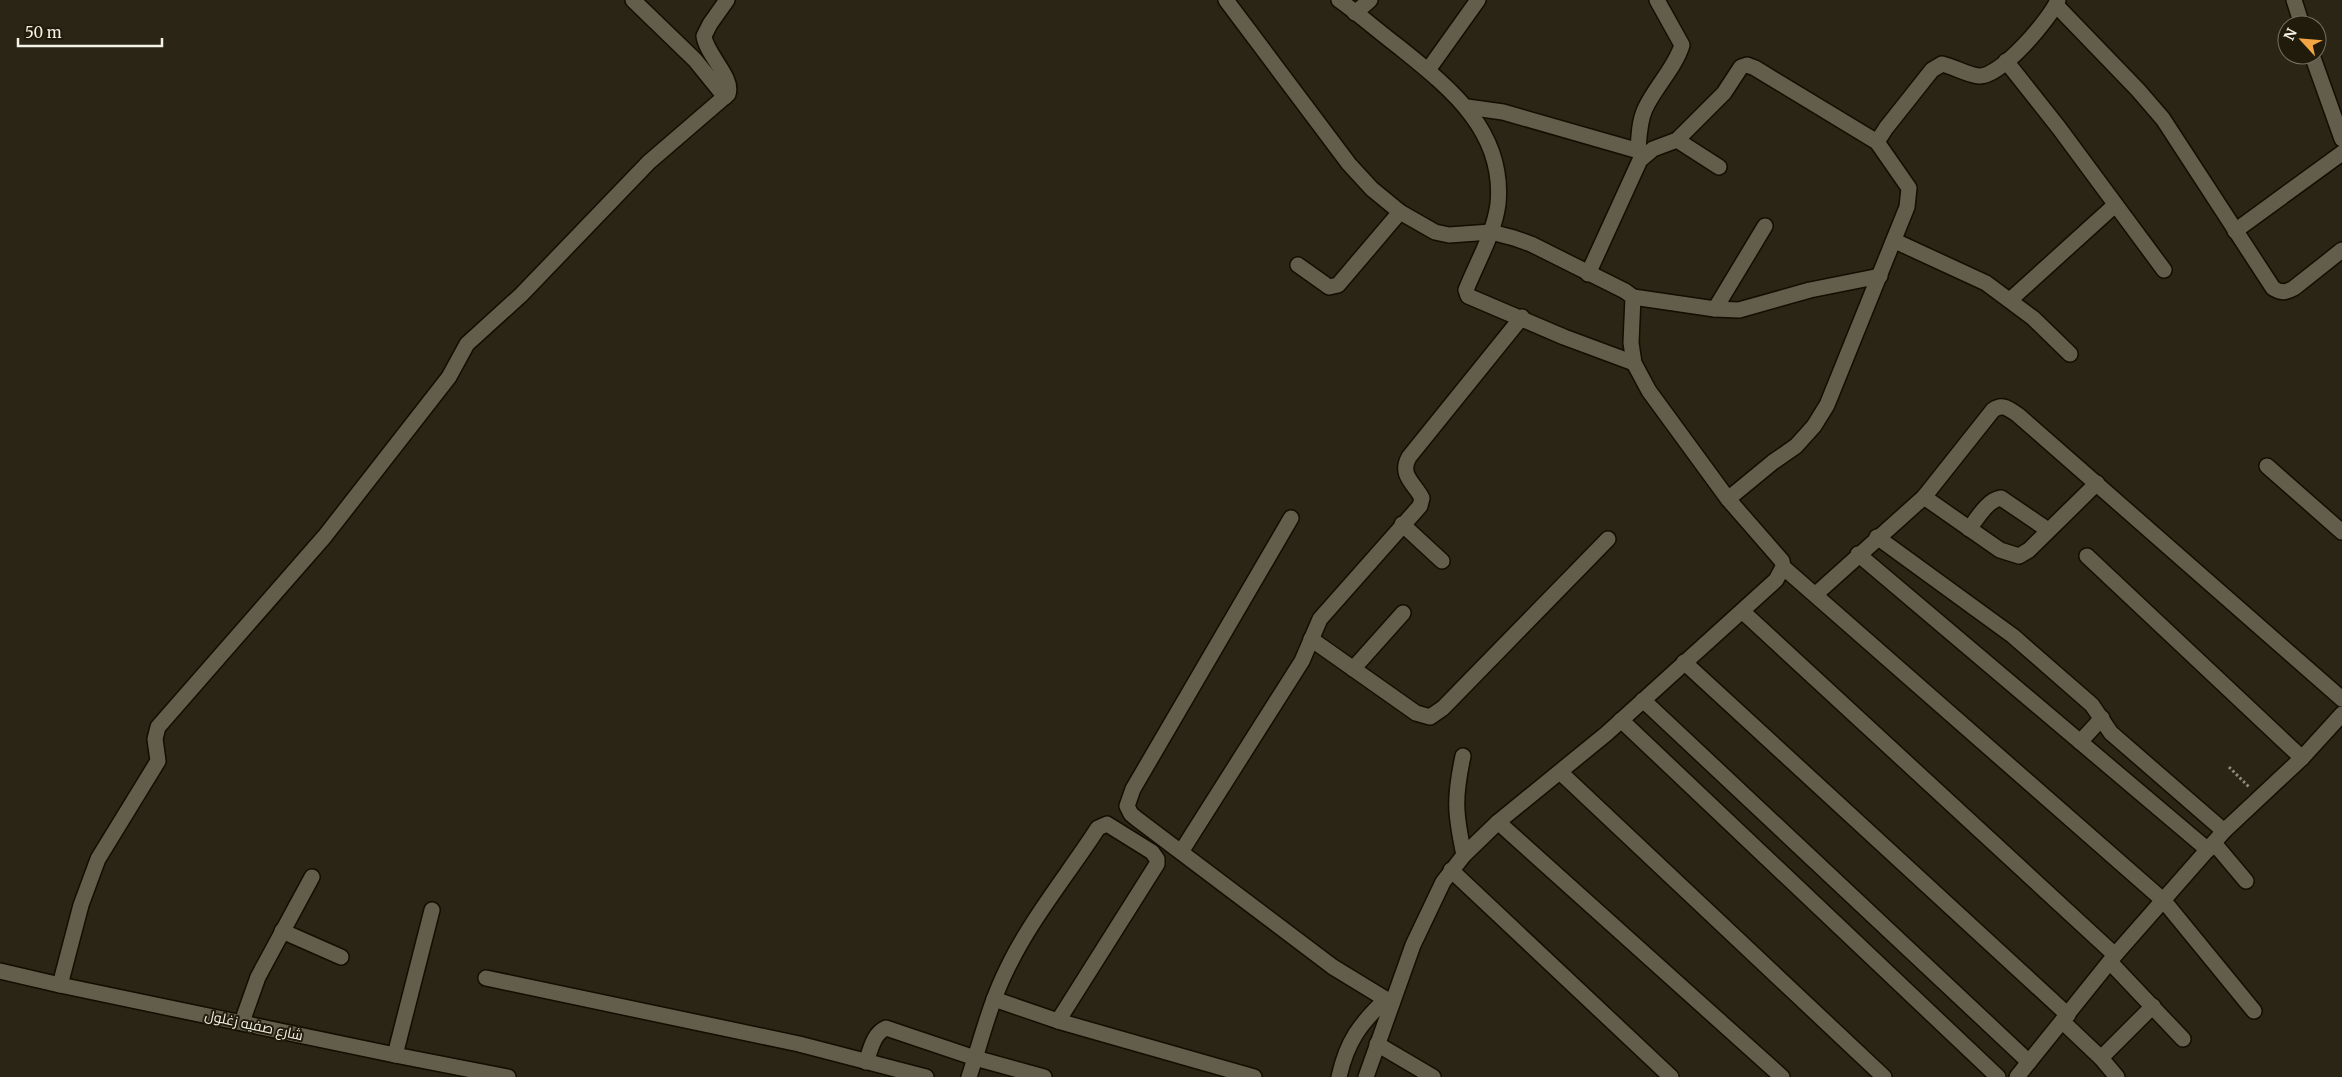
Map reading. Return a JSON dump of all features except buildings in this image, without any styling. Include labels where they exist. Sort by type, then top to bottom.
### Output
[{"type":"street","points":[[633,0],[695,60],[725,97]]},
{"type":"street","points":[[60,985],[81,905],[98,860],[158,761],[155,739],[158,727],[325,536],[450,377],[467,344],[521,295],[649,162],[730,91],[729,84],[708,50],[704,36],[727,0]]},
{"type":"street","points":[[1226,0],[1349,164],[1372,189],[1400,212],[1435,232],[1449,235],[1491,232],[1531,244],[1633,297],[1715,309],[1739,310],[1810,290],[1880,276]]},
{"type":"street","points":[[1339,0],[1428,70],[1467,107],[1484,134],[1493,159],[1498,187],[1498,206],[1491,232],[1466,294],[1482,303],[1564,337],[1634,363]]},
{"type":"street","points":[[1355,12],[1370,0]]},
{"type":"street","points":[[1428,70],[1478,0]]},
{"type":"street","points":[[1588,274],[1640,160],[1642,152],[1640,124],[1645,109],[1682,45],[1657,0]]},
{"type":"street","points":[[2294,0],[2299,15]]},
{"type":"street","points":[[1877,142],[1932,70],[1942,64],[1982,76],[2006,61],[2048,20],[2057,2],[2163,119],[2273,288],[2278,292],[2286,292],[2294,288],[2342,250]]},
{"type":"street","points":[[2006,61],[2059,128],[2164,270]]},
{"type":"street","points":[[1467,107],[1503,112],[1642,152],[1677,140],[1724,93],[1741,67],[1747,65],[1877,142],[1909,188],[1907,207],[1895,241],[1827,405],[1814,426],[1796,446],[1728,498]]},
{"type":"street","points":[[2316,65],[2342,139]]},
{"type":"street","points":[[1677,140],[1719,167]]},
{"type":"street","points":[[2235,231],[2342,153]]},
{"type":"street","points":[[2010,300],[2115,205]]},
{"type":"street","points":[[1298,265],[1329,287],[1338,285],[1400,212]]},
{"type":"street","points":[[1715,309],[1765,226]]},
{"type":"street","points":[[1895,241],[1986,283],[2010,300],[2070,354]]},
{"type":"street","points":[[1633,297],[1631,342],[1634,363],[1649,391],[1728,498],[1779,556],[1783,567],[2164,900],[2254,1012]]},
{"type":"street","points":[[1181,852],[1302,661],[1320,619],[1422,502],[1420,494],[1405,473],[1404,467],[1409,457],[1522,318]]},
{"type":"street","points":[[1816,594],[1858,554],[1924,497],[1993,410],[1998,406],[2006,406],[2018,414],[2342,699]]},
{"type":"street","points":[[2267,466],[2342,532]]},
{"type":"street","points":[[1924,497],[2000,550],[2019,556],[2029,550],[2097,484]]},
{"type":"street","points":[[1969,529],[1989,504],[1995,499],[2000,498],[2048,530]]},
{"type":"street","points":[[1291,518],[1129,798],[1128,806],[1131,814],[1333,967],[1389,1001]]},
{"type":"street","points":[[1402,524],[1442,561]]},
{"type":"street","points":[[1877,537],[2013,636],[2092,705],[2111,733],[2224,831]]},
{"type":"street","points":[[1311,639],[1416,713],[1430,717],[1436,714],[1608,539]]},
{"type":"street","points":[[1858,554],[2080,742],[2211,846],[2246,881]]},
{"type":"street","points":[[2087,556],[2302,758]]},
{"type":"street","points":[[1366,1077],[1389,1001],[1413,945],[1440,888],[1464,854],[1498,822],[1621,720],[1776,580],[1783,567]]},
{"type":"street","points":[[1742,611],[2113,958],[2183,1039]]},
{"type":"street","points":[[1353,669],[1403,613]]},
{"type":"street","points":[[1684,662],[2066,1019],[2117,1077]]},
{"type":"street","points":[[1643,700],[2028,1062]]},
{"type":"street","points":[[2017,1077],[2066,1019],[2113,958],[2224,831],[2258,797],[2302,758],[2342,714]]},
{"type":"street","points":[[2080,742],[2102,718]]},
{"type":"street","points":[[1621,720],[1998,1077]]},
{"type":"street","points":[[1463,756],[1456,792],[1456,815],[1464,854]]},
{"type":"street","points":[[1560,772],[1884,1077]]},
{"type":"street","points":[[1498,822],[1782,1077]]},
{"type":"street","points":[[969,1077],[994,998],[1021,944],[1094,834],[1103,825],[1112,826],[1152,852],[1157,859],[1157,864],[1058,1021]]},
{"type":"street","points":[[1451,870],[1671,1077]]},
{"type":"street","points":[[242,1022],[258,977],[312,877]]},
{"type":"street","points":[[394,1055],[432,910]]},
{"type":"street","points":[[282,930],[341,957]]},
{"type":"street","name":"شارع صفيه زغلول","points":[[0,970],[60,985],[508,1077]]},
{"type":"street","points":[[486,978],[799,1044],[926,1077]]},
{"type":"street","points":[[994,998],[1058,1021],[1254,1077]]},
{"type":"street","points":[[1339,1077],[1345,1052],[1356,1032],[1389,1001]]},
{"type":"street","points":[[2101,1058],[2153,1006]]},
{"type":"street","points":[[866,1062],[874,1038],[886,1028],[975,1058],[1044,1077]]},
{"type":"street","points":[[1377,1044],[1433,1077]]},
{"type":"path","points":[[2229,767],[2258,797]]}]
